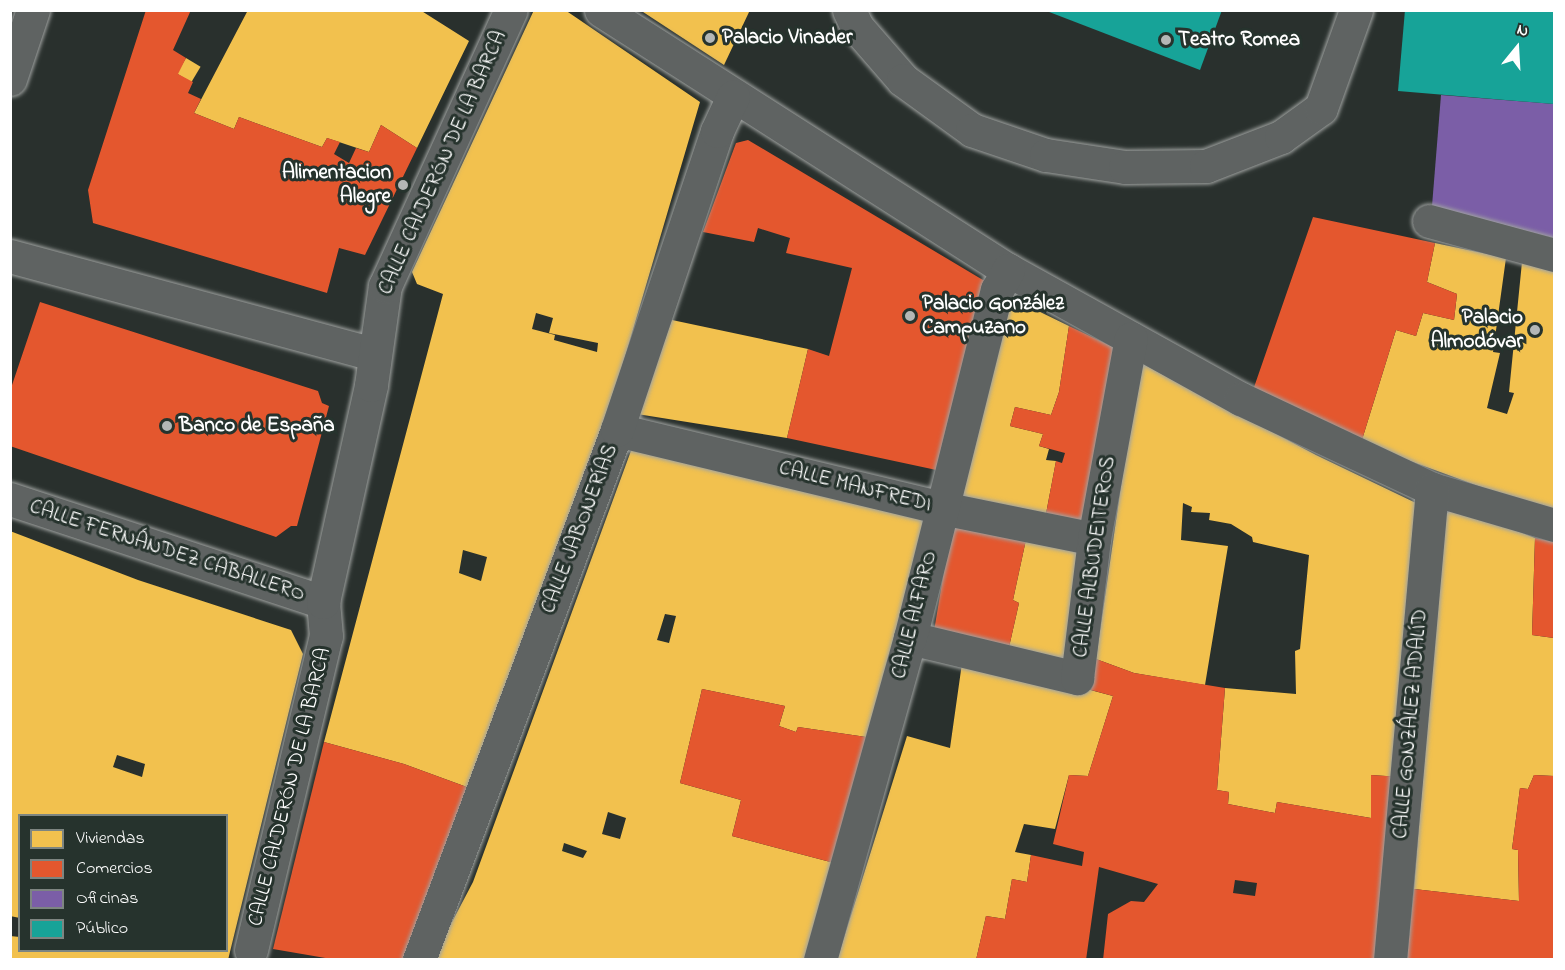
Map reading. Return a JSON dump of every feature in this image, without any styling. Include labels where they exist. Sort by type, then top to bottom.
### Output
[{"type":"street","points":[[10,79],[33,10]]},
{"type":"street","name":"CALLE CALDERÓN DE LA BARCA","points":[[251,950],[326,636],[323,602],[364,418],[385,286],[511,10]]},
{"type":"street","points":[[601,10],[1008,270],[1241,399],[1432,489],[1554,525]]},
{"type":"street","points":[[849,10],[857,27],[903,80],[972,130],[1046,155],[1125,167],[1206,166],[1281,137],[1320,108],[1356,10]]},
{"type":"street","name":"CALLE JABONERÍAS","points":[[419,960],[617,430],[717,131],[734,97]]},
{"type":"street","points":[[1429,221],[1554,255]]},
{"type":"street","points":[[10,256],[374,354]]},
{"type":"street","name":"CALLE ALFARO","points":[[820,960],[910,638],[997,290],[1008,270]]},
{"type":"street","name":"CALLE ALBUDEITEROS","points":[[910,638],[1077,678],[1094,539],[1131,339]]},
{"type":"street","name":"CALLE MANFREDI","points":[[617,430],[942,508],[1094,539]]},
{"type":"street","name":"CALLE GONZÁLEZ ADALÍD","points":[[1389,960],[1432,489]]},
{"type":"street","name":"CALLE FERNÁNDEZ CABALLERO","points":[[10,499],[323,602]]},
{"type":"building: Viviendas","points":[[248,10],[420,10],[469,41],[417,148],[381,125],[369,152],[327,138],[322,147],[239,117],[234,129],[194,113]]},
{"type":"building: Viviendas","points":[[534,10],[565,10],[700,102],[622,367],[475,790],[404,764],[324,742],[443,294],[417,284],[412,272]],"holes":[[[536,313],[553,318],[549,333],[598,343],[597,352],[554,340],[555,335],[532,329]],[[463,550],[487,557],[481,581],[459,573]]]},
{"type":"building: Viviendas","name":"Palacio Vinader","points":[[640,10],[750,10],[724,65]]},
{"type":"building: Viviendas","points":[[186,58],[201,67],[191,82],[177,73]]},
{"type":"building: Viviendas","points":[[1435,243],[1506,258],[1493,352],[1500,353],[1487,408],[1507,414],[1514,393],[1509,392],[1522,262],[1554,269],[1554,509],[1511,498],[1361,443],[1396,330],[1416,336],[1423,313],[1454,320],[1457,294],[1427,282]]},
{"type":"building: Viviendas","points":[[1007,296],[1069,326],[1059,392],[1051,415],[1015,407],[1010,426],[1043,434],[1039,446],[1049,449],[1046,460],[1056,461],[1045,519],[957,503]]},
{"type":"building: Viviendas","points":[[672,320],[808,349],[787,438],[637,414]]},
{"type":"building: Viviendas","points":[[1139,362],[1316,455],[1416,503],[1401,777],[1371,775],[1371,818],[1277,802],[1275,813],[1228,804],[1229,792],[1217,790],[1225,688],[1296,694],[1295,651],[1300,649],[1309,555],[1253,542],[1252,537],[1231,524],[1209,520],[1210,513],[1191,512],[1192,507],[1183,503],[1181,540],[1228,546],[1205,685],[1134,673],[1096,659]]},
{"type":"building: Viviendas","points":[[632,448],[933,520],[873,738],[798,727],[796,732],[779,726],[785,706],[702,689],[680,783],[741,800],[732,836],[838,864],[812,960],[432,960],[473,882]],"holes":[[[665,614],[676,616],[669,643],[657,640]],[[608,812],[626,818],[620,839],[602,834]],[[564,843],[587,851],[583,858],[562,851]]]},
{"type":"building: Viviendas","points":[[1456,507],[1535,538],[1532,635],[1554,638],[1554,776],[1534,775],[1528,789],[1520,788],[1512,849],[1518,850],[1519,901],[1414,889],[1444,515]]},
{"type":"building: Viviendas","points":[[10,531],[138,580],[291,630],[303,654],[228,960],[10,960],[10,936],[18,937],[18,952],[228,952],[228,814],[18,814],[18,918],[10,916]],"holes":[[[117,755],[145,764],[142,777],[113,767]]]},
{"type":"building: Viviendas","points":[[1027,535],[1080,544],[1071,667],[1007,656],[1019,603],[1013,600]]},
{"type":"building: Viviendas","points":[[963,656],[1113,696],[1088,776],[1069,775],[1055,829],[1024,824],[1015,852],[1031,855],[1027,882],[1012,879],[1005,919],[986,916],[976,960],[837,960],[907,736],[950,748]]},
{"type":"building: Comercios","points":[[146,10],[191,10],[173,50],[186,58],[178,74],[193,82],[188,93],[201,99],[194,113],[234,129],[239,117],[322,147],[327,138],[340,142],[334,154],[349,163],[356,148],[369,152],[381,125],[417,148],[365,255],[339,248],[327,293],[93,223],[88,190]]},
{"type":"building: Comercios","name":"Palacio González Campuzano","points":[[748,140],[988,283],[941,471],[787,438],[808,349],[829,356],[852,268],[786,253],[790,238],[758,228],[754,242],[703,232],[736,143]]},
{"type":"building: Comercios","points":[[1313,217],[1435,243],[1427,282],[1457,294],[1454,320],[1423,313],[1416,336],[1396,330],[1361,443],[1252,393]]},
{"type":"building: Comercios","name":"Banco de España","points":[[40,302],[318,391],[322,403],[329,406],[297,526],[291,526],[276,537],[10,446],[10,391]]},
{"type":"building: Comercios","points":[[1069,326],[1115,348],[1083,525],[1045,519],[1056,461],[1062,463],[1065,453],[1039,446],[1043,434],[1010,426],[1015,407],[1051,415],[1059,392]]},
{"type":"building: Comercios","points":[[952,523],[1027,535],[1013,600],[1019,603],[1007,656],[933,637]]},
{"type":"building: Comercios","points":[[1535,538],[1554,542],[1554,638],[1532,635]]},
{"type":"building: Comercios","points":[[1096,659],[1134,673],[1225,688],[1217,790],[1229,792],[1228,804],[1275,813],[1277,802],[1371,818],[1371,775],[1401,777],[1384,960],[1103,960],[1108,914],[1131,901],[1144,902],[1158,884],[1099,867],[1086,960],[976,960],[986,916],[1005,919],[1012,879],[1027,882],[1031,855],[1082,866],[1084,852],[1053,844],[1069,775],[1088,776],[1113,696],[1091,690]],"holes":[[[1235,880],[1257,883],[1255,896],[1233,893]]]},
{"type":"building: Comercios","points":[[702,689],[785,706],[779,726],[796,732],[798,727],[873,738],[838,864],[732,836],[741,800],[680,783]]},
{"type":"building: Comercios","points":[[324,742],[404,764],[475,790],[403,960],[337,960],[273,949]]},
{"type":"building: Comercios","points":[[1534,775],[1554,776],[1554,960],[1407,960],[1414,889],[1519,901],[1518,850],[1512,849],[1520,788],[1528,789]]},
{"type":"building: Oficinas","points":[[1441,95],[1554,104],[1554,238],[1432,206]]},
{"type":"building: Público","name":"Teatro Romea","points":[[1044,10],[1222,10],[1200,70]]},
{"type":"building: Público","points":[[1405,10],[1554,10],[1554,104],[1398,91]]},
{"type":"place","name":"Palacio Vinader","points":[[710,38]]},
{"type":"place","name":"Teatro Romea","points":[[1166,40]]},
{"type":"place","name":"Alimentacion Alegre","points":[[403,185]]},
{"type":"place","name":"Palacio González Campuzano","points":[[910,316]]},
{"type":"place","name":"Palacio Almodóvar","points":[[1535,330]]},
{"type":"place","name":"Banco de España","points":[[167,426]]}]
